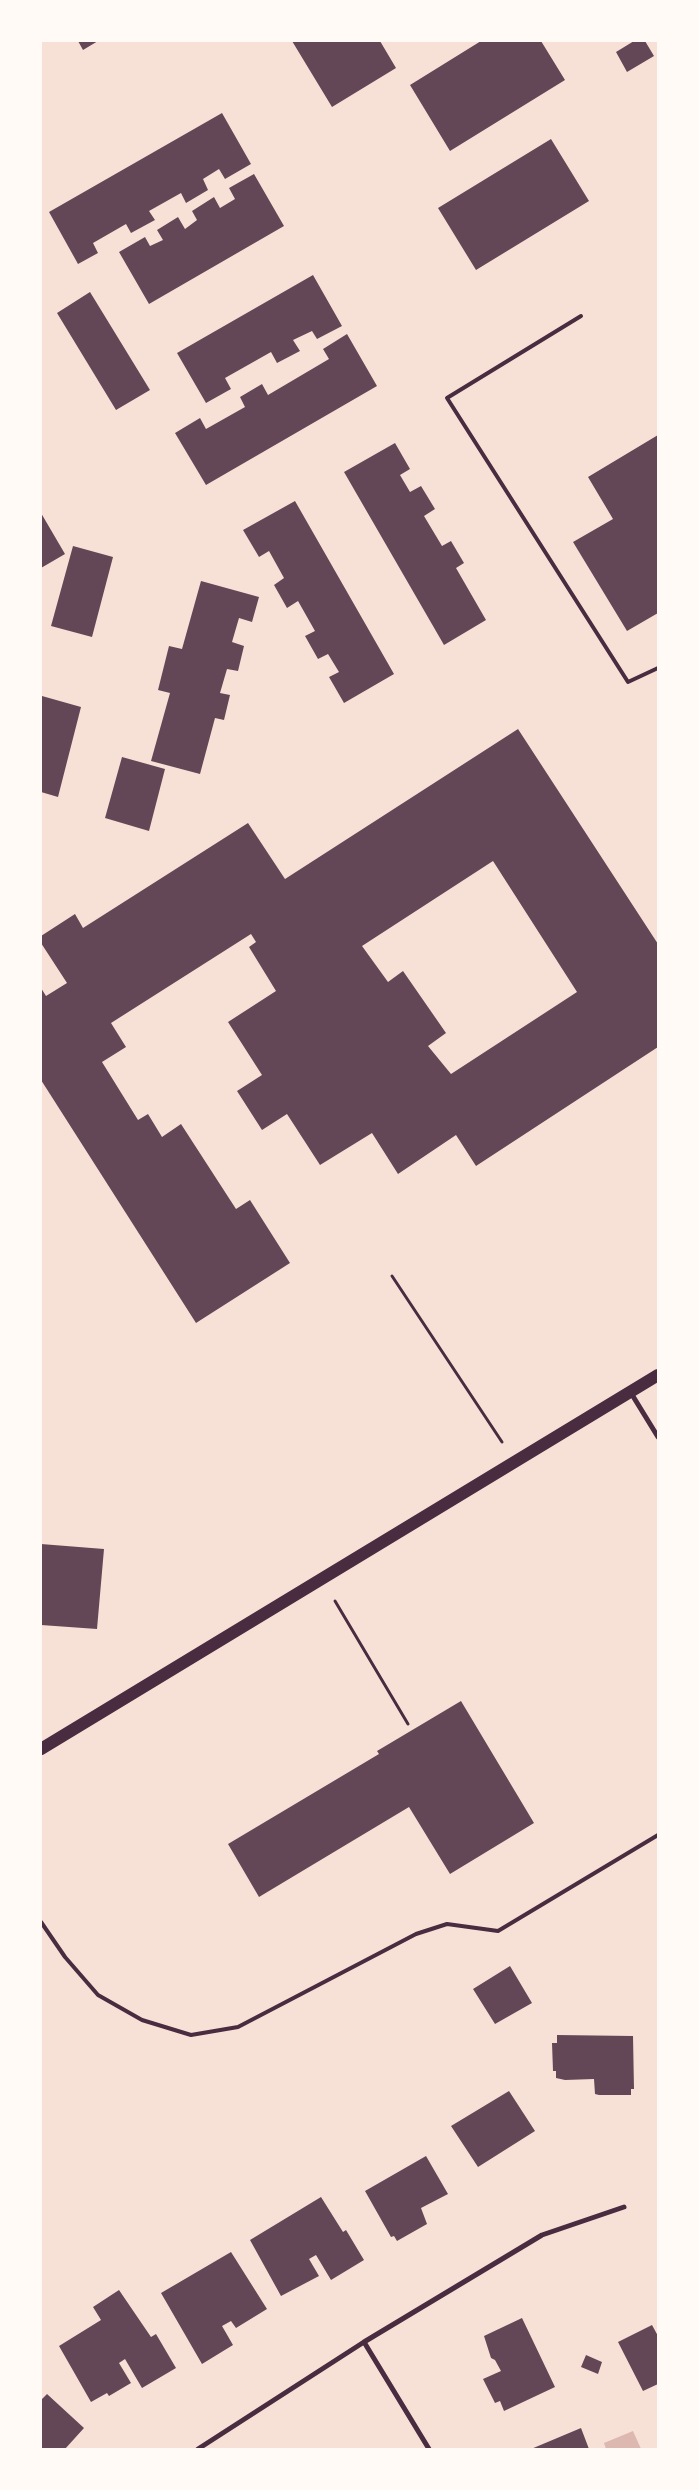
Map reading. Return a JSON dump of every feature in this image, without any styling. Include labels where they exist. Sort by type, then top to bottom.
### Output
[{"type":"main road","points":[[41,1749],[658,1375]]},
{"type":"street","points":[[630,1392],[658,1438]]},
{"type":"street","points":[[198,2449],[364,2342],[542,2235],[624,2207]]},
{"type":"street","points":[[364,2342],[429,2449]]},
{"type":"lane","points":[[581,316],[447,398],[628,682],[658,668]]},
{"type":"lane","points":[[41,1922],[65,1957],[98,1995],[142,2020],[191,2035],[238,2027],[424,1931],[447,1924],[498,1931],[658,1835]]},
{"type":"path","points":[[392,1276],[515,1462]]},
{"type":"path","points":[[322,1579],[408,1724]]},
{"type":"shaded area","points":[[633,2431],[641,2449],[606,2449],[604,2443]]},
{"type":"building","points":[[78,41],[98,41],[83,50]]},
{"type":"building","points":[[292,41],[380,41],[396,68],[332,107]]},
{"type":"building","points":[[481,41],[541,41],[565,80],[450,151],[410,85]]},
{"type":"building","points":[[634,41],[645,41],[654,56],[627,72],[616,52]]},
{"type":"building","points":[[222,113],[251,164],[225,179],[219,169],[203,179],[208,190],[186,203],[181,193],[149,211],[155,220],[131,233],[126,224],[93,243],[98,253],[78,264],[49,212]]},
{"type":"building","points":[[551,139],[589,201],[476,270],[438,208]]},
{"type":"building","points":[[254,174],[284,226],[149,304],[119,252],[145,237],[150,246],[163,240],[157,230],[178,217],[185,229],[197,220],[192,211],[214,197],[220,208],[235,199],[229,188]]},
{"type":"building","points":[[313,275],[342,326],[317,339],[312,331],[293,340],[300,351],[277,363],[271,352],[225,378],[231,389],[206,403],[177,353]]},
{"type":"building","points":[[90,292],[150,390],[116,410],[57,313]]},
{"type":"building","points":[[347,334],[377,386],[206,485],[175,433],[200,418],[206,429],[245,407],[240,397],[262,384],[268,395],[329,359],[323,349]]},
{"type":"building","points":[[658,435],[658,613],[627,631],[573,542],[613,519],[588,477]]},
{"type":"building","points":[[395,443],[410,469],[400,475],[410,492],[421,486],[435,509],[424,516],[442,546],[451,541],[464,563],[456,568],[486,620],[444,645],[344,472]]},
{"type":"building","points":[[295,501],[394,674],[344,703],[329,677],[339,672],[328,654],[318,659],[305,636],[315,631],[298,601],[287,608],[274,585],[284,578],[269,551],[259,557],[243,530]]},
{"type":"building","points":[[41,513],[65,554],[41,568]]},
{"type":"building","points":[[73,546],[113,557],[92,637],[51,626]]},
{"type":"building","points":[[201,581],[259,597],[252,622],[239,618],[232,642],[244,646],[238,671],[227,669],[220,693],[230,695],[224,720],[215,718],[200,774],[151,761],[170,693],[158,690],[169,646],[182,649]]},
{"type":"building","points":[[42,696],[81,707],[58,797],[41,792]]},
{"type":"building","points":[[518,729],[658,944],[658,1047],[476,1166],[456,1135],[398,1174],[372,1133],[320,1165],[287,1114],[262,1130],[237,1091],[262,1075],[228,1022],[276,991],[249,947],[256,942],[251,934],[111,1023],[126,1047],[102,1062],[138,1120],[148,1114],[162,1137],[181,1124],[236,1209],[250,1200],[290,1263],[196,1323],[41,1080],[41,988],[46,996],[67,983],[41,943],[41,936],[75,914],[83,928],[248,823],[285,879]],"holes":[[[493,861],[577,992],[451,1074],[428,1046],[446,1033],[403,971],[388,982],[362,946]]]},
{"type":"building","points":[[122,757],[165,769],[149,831],[105,818]]},
{"type":"building","points":[[41,1544],[104,1549],[97,1629],[41,1625]]},
{"type":"building","points":[[461,1701],[534,1823],[450,1874],[409,1807],[259,1897],[228,1844],[379,1754],[377,1751]]},
{"type":"building","points":[[510,1966],[532,2003],[495,2024],[473,1989]]},
{"type":"building","points":[[557,2035],[633,2036],[634,2089],[631,2089],[631,2095],[595,2094],[594,2079],[565,2080],[556,2078],[556,2071],[553,2071],[552,2043],[557,2043]]},
{"type":"building","points":[[509,2091],[535,2131],[478,2167],[451,2126]]},
{"type":"building","points":[[426,2156],[448,2194],[421,2208],[427,2224],[397,2241],[394,2236],[391,2237],[365,2191]]},
{"type":"building","points":[[321,2197],[343,2232],[346,2230],[364,2260],[331,2280],[316,2255],[309,2259],[319,2276],[281,2296],[250,2240]]},
{"type":"building","points":[[231,2252],[267,2309],[236,2328],[231,2321],[222,2326],[233,2345],[202,2364],[161,2293]]},
{"type":"building","points":[[119,2290],[151,2337],[156,2334],[176,2368],[142,2388],[125,2359],[119,2363],[131,2383],[109,2396],[107,2393],[91,2402],[59,2346],[101,2320],[93,2307]]},
{"type":"building","points":[[522,2318],[555,2387],[504,2411],[500,2401],[495,2403],[483,2379],[501,2371],[495,2360],[491,2358],[484,2336]]},
{"type":"building","points":[[652,2325],[658,2336],[658,2384],[643,2391],[618,2342]]},
{"type":"building","points":[[586,2355],[602,2362],[598,2374],[581,2367]]},
{"type":"building","points":[[47,2394],[84,2428],[65,2449],[41,2449],[41,2400]]},
{"type":"building","points":[[581,2428],[589,2449],[531,2449]]}]
